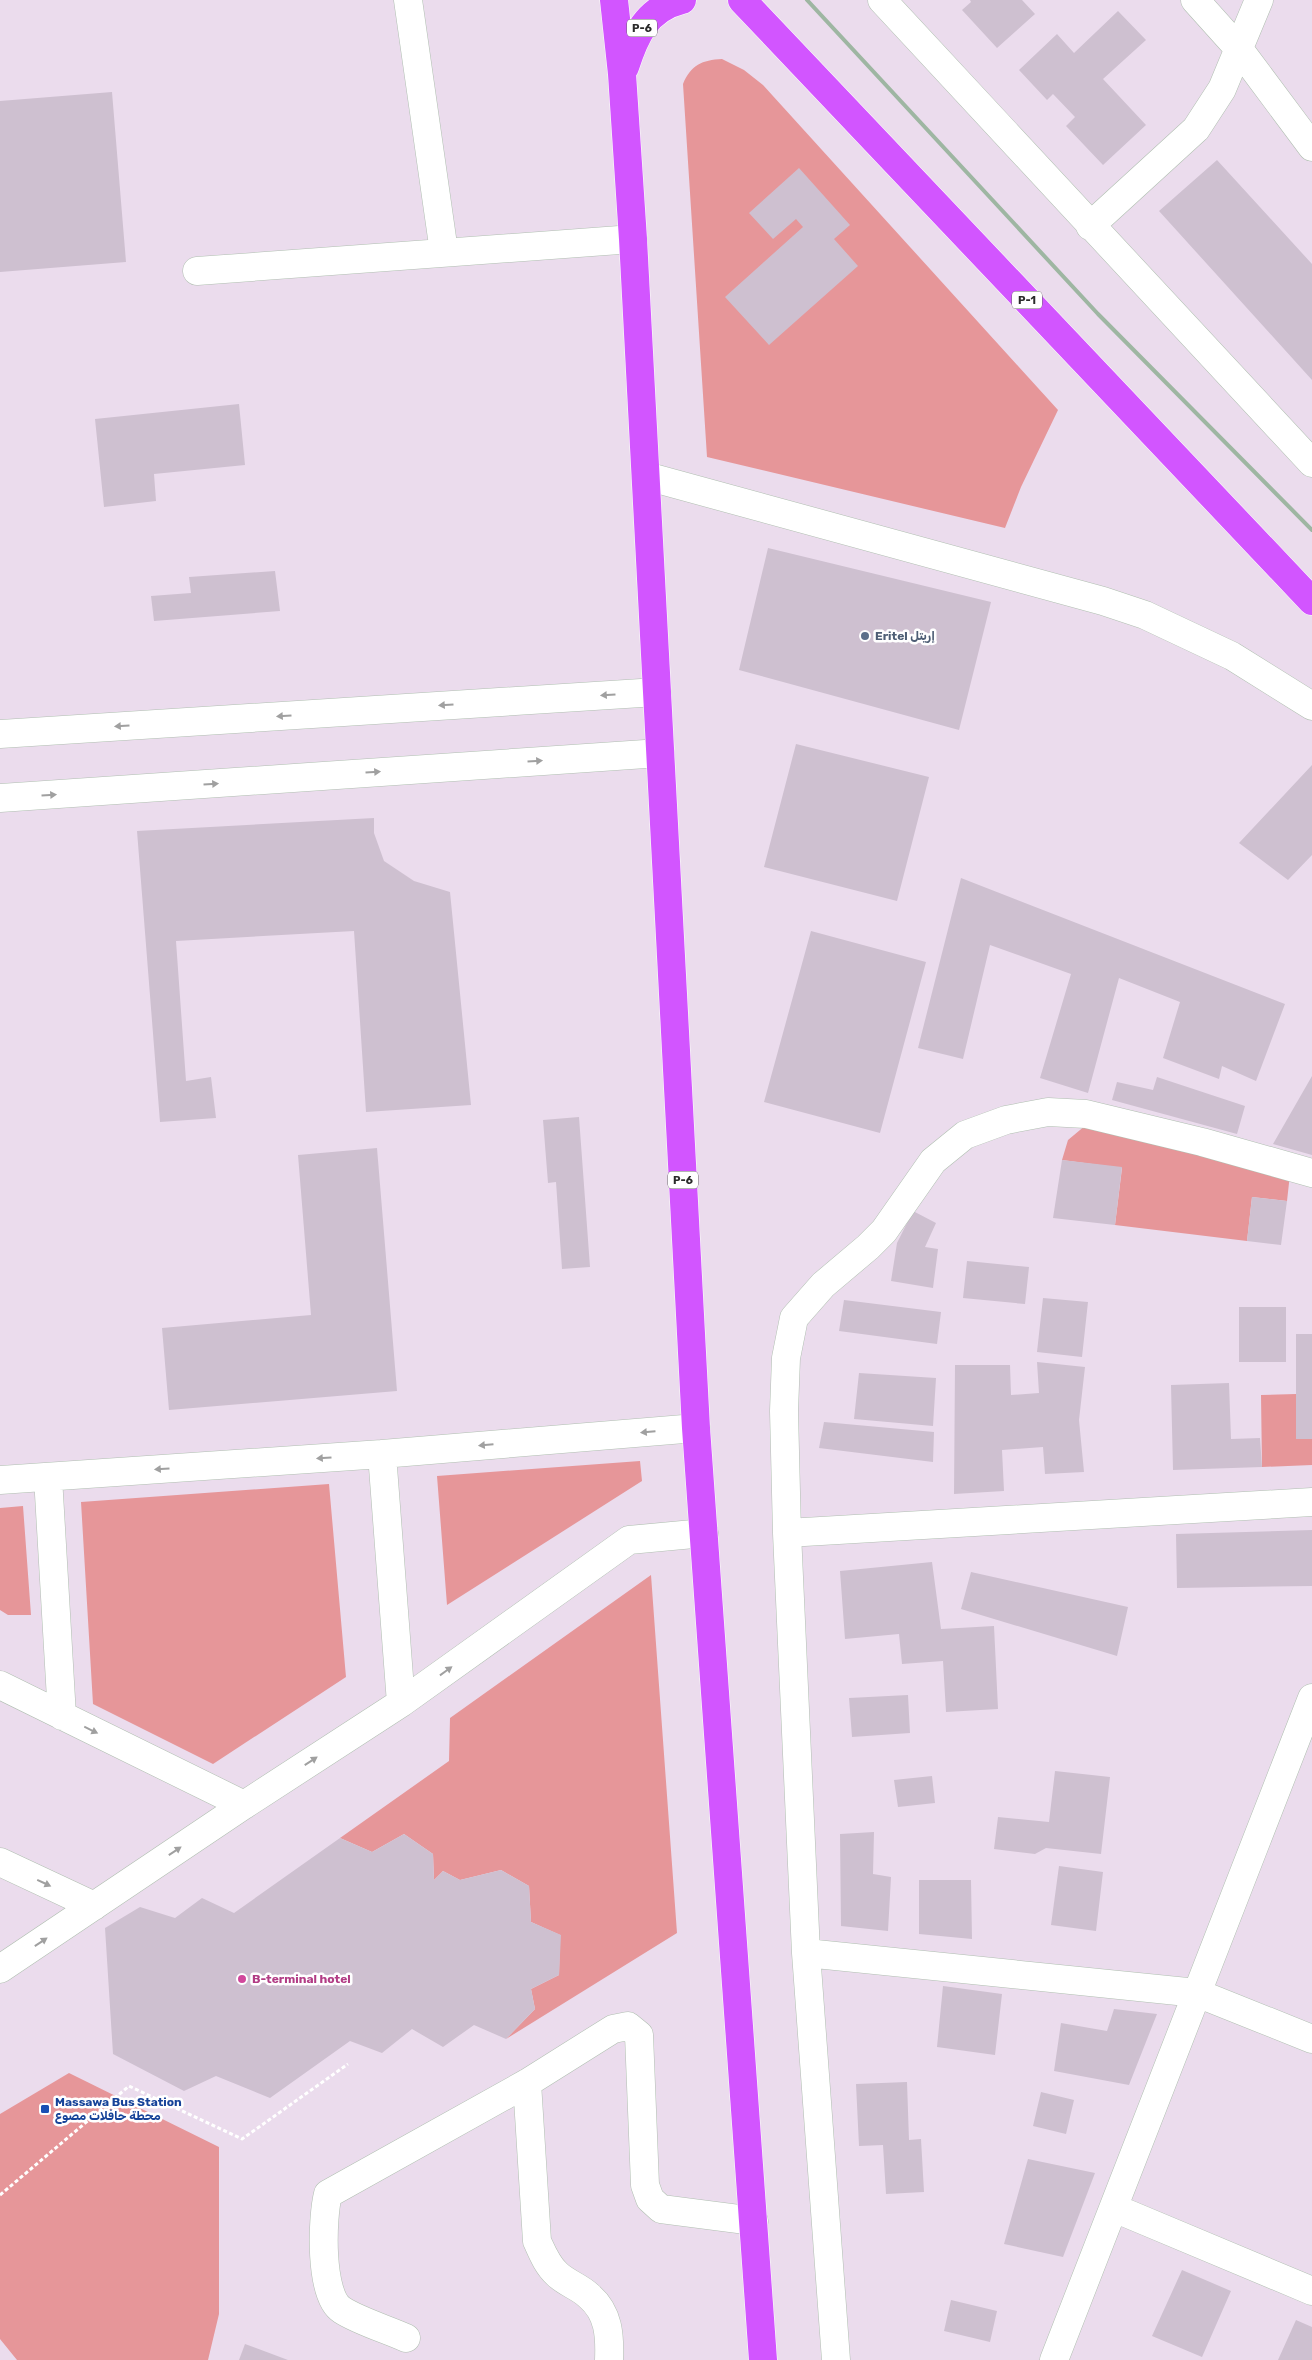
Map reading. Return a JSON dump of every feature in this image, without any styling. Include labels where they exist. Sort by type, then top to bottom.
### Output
[{"type":"highway","name":"P-6","points":[[614,0],[622,74],[633,239],[696,1428],[763,2360]]},
{"type":"highway","name":"P-6","points":[[622,74],[635,37],[650,17],[671,3],[682,0]]},
{"type":"highway","points":[[722,0],[749,7]]},
{"type":"highway","name":"P-1","points":[[749,7],[1312,601]]},
{"type":"street","points":[[408,0],[444,252]]},
{"type":"street","points":[[882,0],[1312,463]]},
{"type":"street","points":[[1195,0],[1239,48],[1312,147]]},
{"type":"street","points":[[1090,226],[1196,129],[1222,89],[1259,0]]},
{"type":"street","points":[[197,271],[633,239]]},
{"type":"street","points":[[646,476],[1103,601],[1145,616],[1232,656],[1312,706]]},
{"type":"street","points":[[0,734],[657,692]]},
{"type":"street","points":[[0,798],[660,753]]},
{"type":"street","points":[[836,2360],[806,1953],[787,1533],[786,1358],[794,1318],[823,1285],[868,1247],[884,1230],[933,1161],[966,1135],[1006,1120],[1040,1114],[1086,1114],[1192,1140],[1312,1173]]},
{"type":"street","points":[[0,1480],[382,1454],[696,1428]]},
{"type":"street","points":[[382,1454],[401,1703]]},
{"type":"street","points":[[48,1477],[62,1716]]},
{"type":"street","points":[[787,1533],[1312,1502]]},
{"type":"street","points":[[0,1969],[244,1805],[401,1703],[629,1540],[704,1533]]},
{"type":"street","points":[[0,1685],[244,1805]]},
{"type":"street","points":[[1054,2360],[1198,1993],[1304,1739],[1312,1698]]},
{"type":"street","points":[[0,1862],[94,1906]]},
{"type":"street","points":[[806,1953],[1198,1993],[1312,2039]]},
{"type":"street","points":[[406,2338],[340,2309],[330,2293],[326,2274],[324,2209],[328,2194],[527,2083],[613,2029],[628,2026],[639,2036],[645,2185],[650,2199],[660,2209],[754,2221]]},
{"type":"street","points":[[527,2083],[537,2241],[545,2259],[557,2274],[589,2296],[602,2310],[610,2333],[609,2360]]},
{"type":"street","points":[[1114,2208],[1312,2291]]},
{"type":"path","points":[[0,2195],[129,2086],[242,2139],[348,2064]]},
{"type":"shaded area","points":[[722,59],[744,70],[763,85],[1058,410],[1021,487],[1005,528],[707,457],[683,84],[690,72],[698,65],[703,62]]},
{"type":"shaded area","points":[[1086,1125],[1290,1174],[1287,1201],[1252,1197],[1247,1241],[1115,1225],[1122,1168],[1062,1160],[1068,1140]]},
{"type":"shaded area","points":[[1296,1394],[1296,1439],[1312,1439],[1312,1465],[1262,1467],[1261,1395]]},
{"type":"shaded area","points":[[640,1461],[642,1481],[447,1605],[437,1476]]},
{"type":"shaded area","points":[[329,1484],[346,1677],[213,1764],[93,1704],[81,1502]]},
{"type":"shaded area","points":[[23,1506],[31,1615],[8,1615],[0,1610],[0,1508]]},
{"type":"shaded area","points":[[651,1575],[677,1933],[506,2039],[535,2009],[531,1989],[559,1975],[560,1935],[531,1922],[529,1886],[501,1870],[460,1880],[443,1871],[434,1880],[433,1854],[404,1834],[372,1852],[340,1838],[449,1761],[450,1718]]},
{"type":"shaded area","points":[[69,2073],[219,2147],[219,2314],[208,2360],[17,2360],[0,2339],[0,2114]]},
{"type":"building","points":[[970,0],[1022,0],[1035,14],[997,48],[962,10],[971,2]]},
{"type":"building","points":[[1118,11],[1146,40],[1103,79],[1146,125],[1103,165],[1066,126],[1075,117],[1053,94],[1047,100],[1019,70],[1057,34],[1074,53]]},
{"type":"building","points":[[112,92],[126,262],[0,272],[0,101]]},
{"type":"building","points":[[1217,160],[1312,264],[1312,380],[1159,211]]},
{"type":"building","points":[[799,168],[850,225],[834,239],[858,266],[769,345],[725,297],[803,227],[796,219],[773,239],[749,213]]},
{"type":"building","points":[[239,404],[245,465],[154,474],[156,501],[104,507],[95,419]]},
{"type":"building","name":"Eritel إريتل","points":[[768,548],[991,602],[959,730],[739,670]]},
{"type":"building","points":[[275,571],[280,611],[154,621],[151,596],[191,593],[189,577]]},
{"type":"building","points":[[796,744],[929,777],[897,901],[764,867]]},
{"type":"building","points":[[1312,765],[1312,855],[1288,880],[1239,843]]},
{"type":"building","points":[[374,818],[374,833],[384,861],[414,881],[450,892],[471,1105],[366,1112],[354,931],[176,941],[186,1081],[211,1077],[216,1118],[160,1122],[137,831]]},
{"type":"building","points":[[961,878],[1285,1004],[1256,1081],[1222,1066],[1219,1079],[1163,1058],[1180,1002],[1119,978],[1088,1093],[1040,1078],[1071,974],[990,945],[963,1059],[918,1048]]},
{"type":"building","points":[[811,931],[926,962],[880,1133],[764,1102]]},
{"type":"building","points":[[1312,1076],[1312,1155],[1273,1144]]},
{"type":"building","points":[[1157,1077],[1245,1106],[1237,1134],[1112,1100],[1117,1082],[1153,1090]]},
{"type":"building","points":[[579,1117],[590,1267],[562,1269],[556,1182],[548,1183],[543,1120]]},
{"type":"building","points":[[377,1148],[397,1391],[169,1410],[162,1328],[311,1315],[298,1155]]},
{"type":"building","points":[[1062,1160],[1122,1167],[1115,1225],[1053,1218]]},
{"type":"building","points":[[1252,1197],[1287,1201],[1281,1245],[1247,1241]]},
{"type":"building","points":[[913,1211],[936,1223],[925,1247],[938,1249],[933,1288],[891,1281],[897,1243]]},
{"type":"building","points":[[967,1261],[1029,1267],[1025,1304],[963,1298]]},
{"type":"building","points":[[1043,1298],[1088,1302],[1082,1357],[1037,1352]]},
{"type":"building","points":[[844,1300],[941,1312],[937,1344],[839,1331]]},
{"type":"building","points":[[1239,1307],[1286,1307],[1286,1362],[1239,1362]]},
{"type":"building","points":[[1296,1334],[1312,1334],[1312,1439],[1296,1439]]},
{"type":"building","points":[[1037,1362],[1085,1367],[1079,1420],[1084,1472],[1045,1474],[1043,1447],[1002,1450],[1004,1491],[954,1494],[955,1365],[1010,1365],[1011,1395],[1039,1393]]},
{"type":"building","points":[[859,1373],[936,1378],[933,1426],[854,1419]]},
{"type":"building","points":[[1229,1383],[1231,1439],[1260,1438],[1262,1467],[1173,1470],[1171,1385]]},
{"type":"building","points":[[824,1422],[934,1432],[933,1462],[819,1448]]},
{"type":"building","points":[[1312,1530],[1312,1586],[1177,1588],[1176,1534]]},
{"type":"building","points":[[932,1562],[941,1629],[994,1626],[998,1709],[946,1712],[943,1661],[902,1664],[899,1634],[845,1639],[840,1571]]},
{"type":"building","points":[[971,1572],[1128,1607],[1117,1656],[961,1609]]},
{"type":"building","points":[[908,1695],[910,1733],[852,1737],[849,1698]]},
{"type":"building","points":[[1055,1771],[1110,1777],[1101,1854],[1046,1848],[1035,1854],[994,1849],[998,1817],[1049,1822]]},
{"type":"building","points":[[932,1776],[935,1803],[898,1807],[894,1780]]},
{"type":"building","points":[[874,1832],[873,1874],[891,1877],[888,1931],[841,1926],[840,1834]]},
{"type":"building","points":[[404,1834],[433,1854],[434,1880],[443,1871],[460,1880],[501,1870],[529,1886],[531,1922],[561,1935],[559,1975],[531,1989],[535,2009],[506,2039],[474,2025],[443,2047],[412,2029],[382,2053],[350,2041],[270,2098],[216,2076],[184,2091],[113,2054],[105,1928],[140,1907],[175,1918],[202,1898],[234,1913],[340,1838],[372,1852]]},
{"type":"building","points":[[1059,1866],[1103,1872],[1096,1931],[1051,1925]]},
{"type":"building","points":[[919,1880],[971,1880],[972,1939],[919,1934]]},
{"type":"building","points":[[943,1986],[1002,1994],[995,2055],[937,2047]]},
{"type":"building","points":[[1114,2009],[1157,2014],[1129,2085],[1054,2071],[1061,2023],[1107,2031]]},
{"type":"building","points":[[907,2082],[909,2140],[921,2139],[924,2192],[886,2194],[883,2145],[859,2146],[856,2084]]},
{"type":"building","points":[[1041,2092],[1074,2100],[1066,2134],[1033,2126]]},
{"type":"building","points":[[1028,2159],[1095,2173],[1063,2257],[1004,2244]]},
{"type":"building","points":[[1182,2270],[1231,2291],[1202,2357],[1152,2336]]},
{"type":"building","points":[[951,2300],[997,2311],[990,2342],[944,2331]]},
{"type":"building","points":[[1296,2320],[1312,2327],[1312,2360],[1278,2360]]},
{"type":"building","points":[[245,2344],[288,2360],[239,2360]]},
{"type":"railway","points":[[807,0],[1098,314],[1312,530]]},
{"type":"place","name":"Eritel إريتل","points":[[865,636]]},
{"type":"place","name":"B-terminal hotel","points":[[242,1979]]},
{"type":"place","name":"Massawa Bus Station محطة حافلات مصوع","points":[[45,2109]]}]
